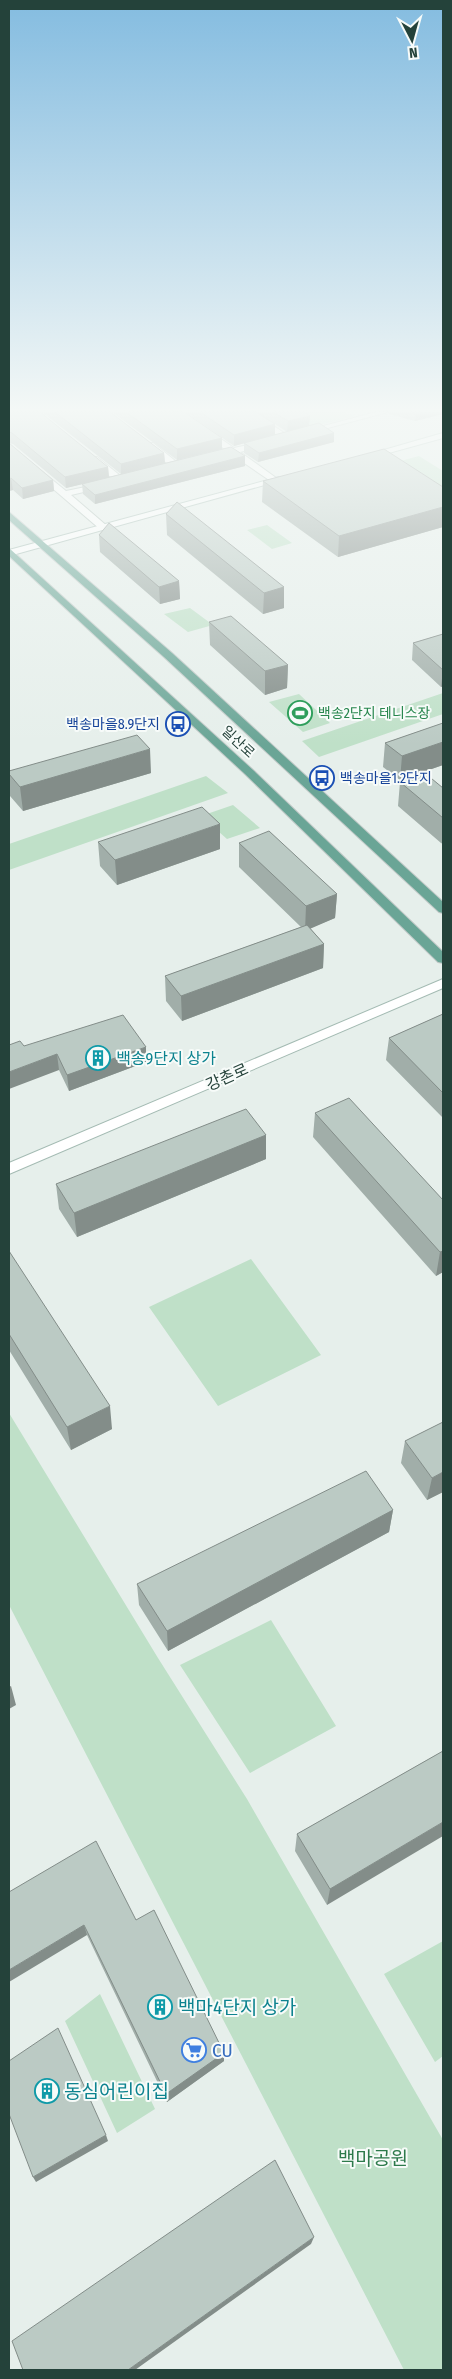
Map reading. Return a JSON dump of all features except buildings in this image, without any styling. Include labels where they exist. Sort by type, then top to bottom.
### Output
[{"type":"main road","name":"일산로","points":[[18,523],[168,654],[443,909]]},
{"type":"main road","name":"일산로","points":[[9,552],[249,772],[443,959]]},
{"type":"street","points":[[98,523],[104,528]]},
{"type":"street","points":[[9,552],[122,523]]},
{"type":"street","name":"강촌로","points":[[9,1169],[443,983]]},
{"type":"green space","points":[[267,525],[292,543],[272,549],[247,530]]},
{"type":"green space","points":[[190,608],[213,625],[188,632],[164,614]]},
{"type":"green space","points":[[443,693],[443,714],[319,757],[302,741]]},
{"type":"green space","name":"백송2단지 테니스장","points":[[299,694],[330,723],[303,732],[269,702]]},
{"type":"green space","points":[[206,776],[228,793],[9,870],[9,844]]},
{"type":"green space","points":[[233,805],[260,828],[227,839],[201,816]]},
{"type":"green space","points":[[251,1259],[321,1355],[218,1406],[149,1307]]},
{"type":"green space","name":"백마공원","points":[[9,1413],[158,1658],[247,1799],[443,2140],[443,2370],[404,2370],[9,1605]]},
{"type":"green space","points":[[271,1620],[336,1726],[250,1773],[180,1665]]},
{"type":"green space","points":[[443,1941],[443,2056],[435,2062],[384,1974]]},
{"type":"green space","points":[[100,1994],[155,2109],[117,2133],[65,2021]]},
{"type":"place","name":"백송2단지 테니스장","points":[[300,713]]},
{"type":"place","name":"백송마을8.9단지","points":[[178,724]]},
{"type":"place","name":"백송마을1.2단지","points":[[322,778]]},
{"type":"place","name":"백송9단지 상가","points":[[98,1058]]},
{"type":"place","name":"백마4단지 상가","points":[[160,2007]]},
{"type":"place","name":"CU","points":[[194,2050]]},
{"type":"place","name":"동심어린이집","points":[[47,2091]]}]
